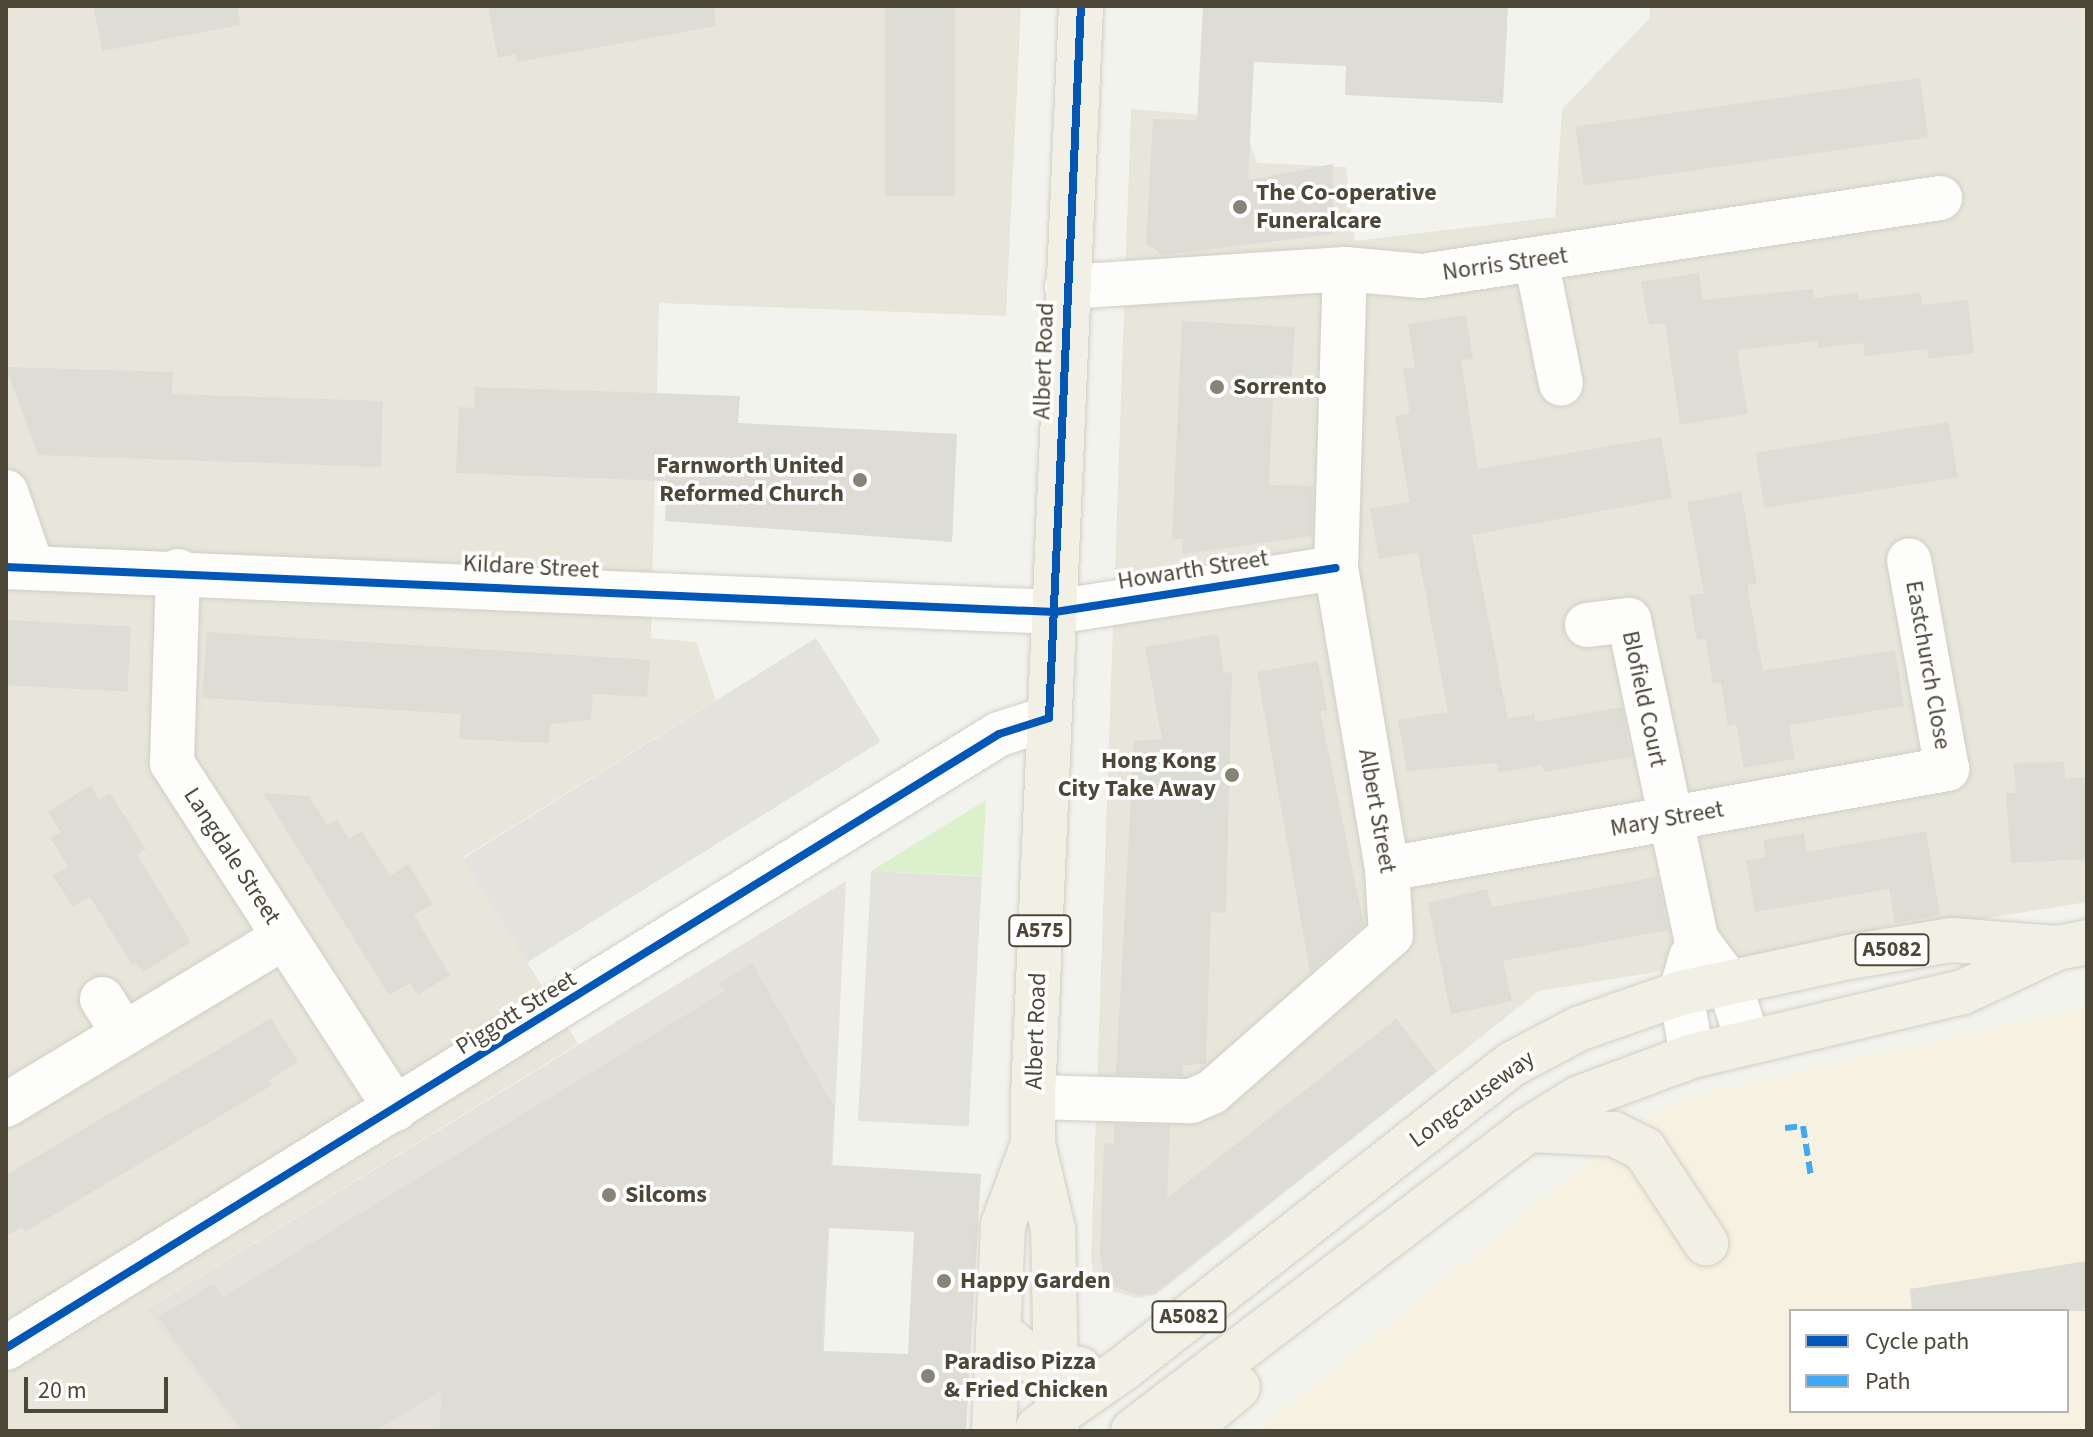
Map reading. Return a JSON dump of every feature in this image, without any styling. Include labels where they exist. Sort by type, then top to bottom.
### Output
[{"type":"main road","name":"Albert Road","points":[[1049,1426],[1056,1370],[1053,1229],[1033,1144],[1033,1097],[1081,6]]},
{"type":"main road","name":"Longcauseway","points":[[1049,1426],[1512,1064],[1578,1029],[1681,993],[1952,940],[2072,945]]},
{"type":"main road","name":"Longcauseway","points":[[1133,1431],[1528,1130],[1579,1098],[1692,1056],[1963,992],[2072,945]]},
{"type":"main road","points":[[1528,1130],[1614,1134],[1644,1149],[1706,1243]]},
{"type":"main road","name":"Albert Road","points":[[994,1431],[1003,1225],[1033,1144]]},
{"type":"main road","points":[[998,1331],[1025,1357],[1056,1370],[1124,1368],[1181,1353],[1266,1300],[1347,1267]]},
{"type":"main road","name":"A5082","points":[[1186,1431],[1293,1338],[1347,1267]]},
{"type":"street","name":"Norris Street","points":[[1067,287],[1345,269],[1422,276],[1940,198]]},
{"type":"street","points":[[1536,259],[1561,384]]},
{"type":"street","name":"Albert Street","points":[[1033,1097],[1191,1101],[1212,1092],[1386,945],[1394,922],[1387,869],[1336,568],[1345,269]]},
{"type":"street","points":[[6,492],[19,565]]},
{"type":"street","name":"Eastchurch Close","points":[[1909,560],[1947,769]]},
{"type":"street","name":"Kildare Street","points":[[19,565],[1055,612]]},
{"type":"street","name":"Howarth Street","points":[[1055,612],[1336,568]]},
{"type":"street","name":"Langdale Street","points":[[178,571],[172,763],[396,1109]]},
{"type":"street","name":"Blofield Court","points":[[1587,625],[1629,620],[1669,819]]},
{"type":"street","name":"Piggott Street","points":[[6,1348],[999,734],[1049,718]]},
{"type":"street","name":"Mary Street","points":[[1387,869],[1947,769]]},
{"type":"street","points":[[1669,819],[1696,939],[1729,983],[1748,1042]]},
{"type":"street","points":[[6,1105],[113,1016],[284,937]]},
{"type":"street","points":[[1692,1056],[1681,993],[1696,939]]},
{"type":"shaded area","points":[[6,6],[1021,6],[1006,316],[659,303],[651,638],[696,642],[716,700],[462,858],[578,1044],[148,1308],[238,1431],[6,1431]]},
{"type":"shaded area","points":[[1650,6],[2087,6],[2087,902],[1539,991],[1156,1295],[1137,1298],[1111,1291],[1093,1272],[1091,1258],[1131,109],[1241,118],[1257,163],[1346,167],[1355,241],[1555,217],[1562,109],[1649,19]]},
{"type":"shaded area","points":[[816,638],[881,741],[527,962],[462,859]]},
{"type":"shaded area","points":[[871,871],[982,877],[969,1126],[858,1121]]},
{"type":"shaded area","name":"Silcoms","points":[[846,881],[820,1431],[238,1431],[147,1309]]},
{"type":"shaded area","points":[[2087,1007],[2087,1431],[1257,1431],[1639,1121],[1699,1094]]},
{"type":"green space","points":[[986,800],[982,876],[871,871]]},
{"type":"building","points":[[93,6],[238,6],[240,25],[102,51]]},
{"type":"building","points":[[488,6],[714,6],[716,26],[517,62],[516,54],[498,58]]},
{"type":"building","points":[[885,6],[955,6],[955,196],[885,196]]},
{"type":"building","points":[[1203,6],[1508,6],[1503,103],[1345,95],[1346,66],[1254,62],[1248,180],[1333,164],[1333,234],[1163,255],[1146,244],[1153,119],[1197,120]]},
{"type":"building","points":[[1920,78],[1928,137],[1584,186],[1575,126]]},
{"type":"building","points":[[1699,273],[1703,300],[1813,289],[1814,298],[1858,293],[1858,300],[1920,293],[1922,305],[1968,300],[1974,353],[1928,359],[1927,349],[1865,356],[1863,343],[1819,348],[1818,341],[1737,350],[1748,414],[1680,425],[1665,323],[1649,325],[1641,282]]},
{"type":"building","points":[[1466,315],[1473,359],[1461,360],[1478,469],[1661,437],[1672,498],[1472,535],[1508,719],[1534,714],[1535,722],[1622,707],[1631,757],[1544,772],[1542,765],[1498,773],[1497,763],[1407,771],[1398,720],[1448,712],[1418,553],[1379,559],[1370,509],[1410,502],[1395,416],[1410,413],[1403,369],[1415,368],[1408,324]]},
{"type":"building","points":[[1182,321],[1295,327],[1292,376],[1274,375],[1269,485],[1313,486],[1312,536],[1182,554],[1183,539],[1172,539]]},
{"type":"building","points":[[6,367],[173,372],[172,394],[383,401],[381,467],[38,455]]},
{"type":"building","points":[[475,387],[740,396],[738,423],[957,434],[952,542],[665,521],[667,481],[456,473],[459,407],[474,408]]},
{"type":"building","points":[[1949,422],[1958,477],[1764,508],[1755,453]]},
{"type":"building","points":[[1741,492],[1757,583],[1747,585],[1763,671],[1895,650],[1904,706],[1789,725],[1795,759],[1744,768],[1736,724],[1728,726],[1721,682],[1713,683],[1705,638],[1697,640],[1689,596],[1704,593],[1687,502]]},
{"type":"building","points":[[6,620],[131,627],[127,691],[6,685]]},
{"type":"building","points":[[207,632],[650,660],[647,697],[593,694],[591,720],[550,724],[549,743],[459,739],[461,714],[202,698]]},
{"type":"building","points":[[1218,634],[1224,673],[1232,672],[1226,913],[1211,912],[1206,1064],[1183,1065],[1183,1076],[1116,1074],[1134,741],[1162,739],[1145,647]]},
{"type":"building","points":[[1318,661],[1327,710],[1320,711],[1364,925],[1310,972],[1257,672]]},
{"type":"building","points":[[2064,762],[2065,779],[2087,777],[2087,859],[2011,863],[2006,793],[2016,793],[2014,763]]},
{"type":"building","points":[[91,785],[99,800],[110,793],[146,849],[137,855],[191,942],[143,972],[136,963],[132,965],[90,897],[73,907],[53,876],[68,866],[50,838],[61,832],[48,812]]},
{"type":"building","points":[[263,793],[309,796],[327,825],[337,819],[349,839],[362,831],[390,876],[408,864],[433,904],[414,915],[450,975],[418,995],[410,983],[389,995]]},
{"type":"building","points":[[1926,831],[1940,915],[1895,923],[1889,889],[1755,912],[1746,861],[1766,857],[1763,840],[1804,833],[1807,852]]},
{"type":"building","points":[[1657,877],[1668,930],[1503,961],[1512,1001],[1451,1014],[1428,903],[1487,889],[1492,907]]},
{"type":"building","name":"Silcoms","points":[[752,963],[834,1107],[831,1165],[981,1174],[966,1431],[439,1431],[442,1390],[376,1431],[243,1431],[158,1317],[214,1284],[223,1297],[725,991],[719,984]],"holes":[[[828,1228],[914,1232],[908,1354],[822,1351]]]},
{"type":"building","points":[[271,1018],[298,1062],[269,1080],[272,1085],[25,1232],[22,1227],[6,1236],[6,1175]]},
{"type":"building","points":[[1396,1019],[1437,1071],[1154,1294],[1138,1295],[1112,1286],[1103,1274],[1100,1252],[1104,1143],[1114,1144],[1114,1124],[1170,1125],[1167,1198]]},
{"type":"building","points":[[2087,1261],[2087,1311],[1912,1309],[1910,1289]]},
{"type":"marked path","points":[[1785,1128],[1803,1126],[1811,1177]]},
{"type":"cycle path","points":[[6,1348],[999,734],[1049,718],[1081,6]]},
{"type":"cycle path","points":[[6,567],[1055,612],[1336,568]]},
{"type":"place","name":"The Co-operative Funeralcare","points":[[1240,207]]},
{"type":"place","name":"Sorrento","points":[[1217,387]]},
{"type":"place","name":"Farnworth United Reformed Church","points":[[860,480]]},
{"type":"place","name":"Hong Kong City Take Away","points":[[1232,775]]},
{"type":"place","name":"Silcoms","points":[[609,1195]]},
{"type":"place","name":"Happy Garden","points":[[944,1281]]},
{"type":"place","name":"Paradiso Pizza & Fried Chicken","points":[[928,1376]]}]
